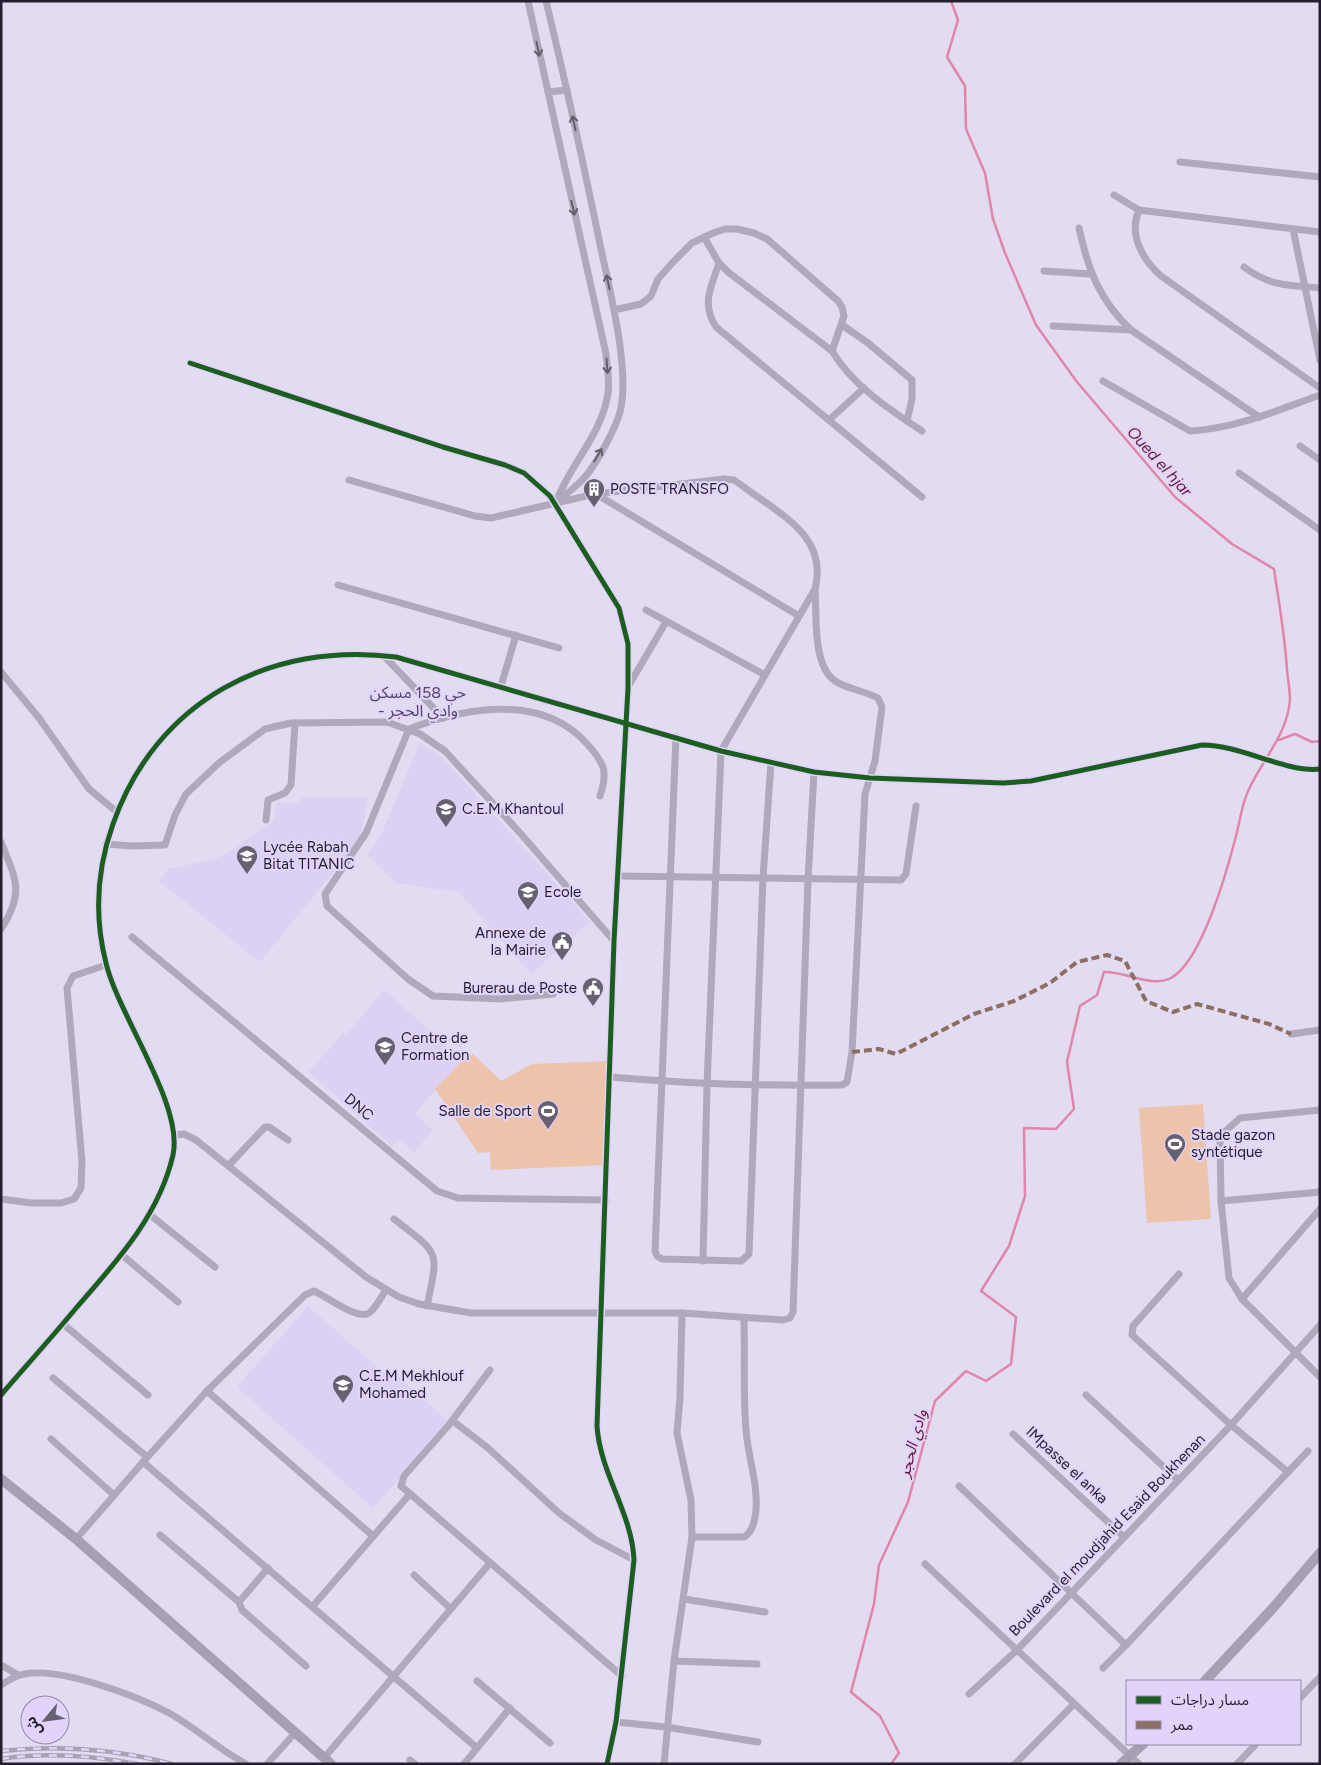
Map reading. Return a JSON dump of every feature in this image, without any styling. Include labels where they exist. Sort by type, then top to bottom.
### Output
[{"type":"main road","points":[[1,1480],[76,1539],[328,1761]]},
{"type":"main road","points":[[1206,1680],[1273,1608],[1320,1553]]},
{"type":"main road","points":[[1121,1764],[1141,1745]]},
{"type":"street","points":[[528,1],[606,354],[609,393],[598,428],[561,488],[554,504]]},
{"type":"street","points":[[546,1],[568,90],[614,310],[622,378],[622,406],[613,431],[586,476],[554,504]]},
{"type":"street","points":[[548,92],[568,90]]},
{"type":"street","points":[[1180,162],[1320,177]]},
{"type":"street","points":[[1114,195],[1139,210],[1320,232]]},
{"type":"street","points":[[1139,210],[1134,226],[1136,236],[1151,267],[1320,388]]},
{"type":"street","points":[[614,310],[635,307],[651,296],[658,279],[692,243],[724,228],[754,233],[767,240],[838,301],[844,316],[832,351]]},
{"type":"street","points":[[1079,228],[1090,274],[1106,304],[1131,330],[1260,417]]},
{"type":"street","points":[[1293,229],[1320,360]]},
{"type":"street","points":[[704,237],[719,263],[772,308],[832,351],[842,367],[864,388],[922,431]]},
{"type":"street","points":[[719,263],[707,304],[709,316],[716,327],[922,497]]},
{"type":"street","points":[[1244,267],[1269,283],[1283,286],[1320,288]]},
{"type":"street","points":[[1044,271],[1090,274]]},
{"type":"street","points":[[842,325],[887,358],[912,380],[912,399],[907,421]]},
{"type":"street","points":[[1054,326],[1131,330]]},
{"type":"street","points":[[190,362],[443,447],[505,464],[524,473],[541,486],[554,504],[619,608],[628,644],[628,688],[614,941],[598,1440],[604,1463],[630,1534],[634,1560],[622,1676],[608,1764]]},
{"type":"street","points":[[1103,382],[1190,431],[1203,431],[1260,417],[1320,395]]},
{"type":"street","points":[[829,420],[864,388]]},
{"type":"street","points":[[1300,446],[1320,460]]},
{"type":"street","points":[[1239,473],[1320,530]]},
{"type":"street","points":[[348,480],[484,518],[497,517],[596,494],[711,479],[734,480],[803,533],[811,543],[819,566],[815,588],[818,648],[824,669],[835,681],[875,696],[882,701],[875,761],[865,794],[859,881],[852,1052],[848,1079],[842,1084],[754,1086],[707,1085],[611,1077]]},
{"type":"street","points":[[596,494],[799,616]]},
{"type":"street","points":[[338,584],[559,648]]},
{"type":"street","points":[[703,1260],[707,1085],[721,751],[815,588]]},
{"type":"street","points":[[646,610],[765,675]]},
{"type":"street","points":[[628,688],[666,622]]},
{"type":"street","points":[[501,686],[516,635]]},
{"type":"street","points":[[1,1395],[122,1255],[149,1214],[173,1157],[175,1135],[157,1080],[106,965],[98,906],[106,844],[117,812],[131,782],[164,736],[209,697],[254,674],[305,658],[335,654],[384,656],[501,686],[721,751],[814,772],[870,778],[1018,782],[1202,745],[1219,745],[1308,769],[1320,769]]},
{"type":"street","points":[[384,656],[443,718]]},
{"type":"street","points":[[1,672],[44,725],[89,789],[117,812]]},
{"type":"street","points":[[553,994],[500,999],[446,998],[430,995],[408,979],[325,902],[326,889],[352,856],[366,834],[409,729],[443,718],[490,709],[512,709],[558,720],[578,734],[601,760],[605,773],[600,796]]},
{"type":"street","points":[[106,844],[164,846],[168,841],[175,815],[182,799],[199,781],[257,733],[276,725],[295,723],[386,722],[409,729],[436,744],[452,759],[614,941]]},
{"type":"street","points":[[266,820],[268,800],[285,793],[291,785],[295,723]]},
{"type":"street","points":[[676,737],[672,877],[660,1081],[655,1253],[662,1259],[741,1261],[750,1254],[754,1086],[763,878],[771,762]]},
{"type":"street","points":[[175,1135],[184,1134],[196,1140],[366,1277],[386,1290],[428,1306],[471,1313],[682,1313],[783,1320],[793,1314],[808,880],[814,772]]},
{"type":"street","points":[[618,876],[897,881],[904,878],[916,806]]},
{"type":"street","points":[[1,842],[12,868],[17,890],[15,906],[1,929]]},
{"type":"street","name":"DNC","points":[[132,937],[437,1191],[458,1198],[606,1200]]},
{"type":"street","points":[[1,1199],[31,1203],[61,1203],[74,1199],[78,1193],[82,1162],[67,988],[69,980],[73,976],[106,965]]},
{"type":"street","points":[[1291,1034],[1320,1030]]},
{"type":"street","points":[[1320,1110],[1240,1118],[1220,1136],[1221,1201],[1229,1278],[1242,1298],[1293,1352],[1320,1377]]},
{"type":"street","points":[[229,1166],[263,1128],[269,1127],[288,1140]]},
{"type":"street","points":[[1221,1201],[1320,1192]]},
{"type":"street","points":[[1242,1298],[1320,1209]]},
{"type":"street","points":[[149,1214],[215,1267]]},
{"type":"street","points":[[394,1220],[433,1252],[435,1268],[428,1306]]},
{"type":"street","points":[[122,1255],[178,1302]]},
{"type":"street","points":[[1178,1274],[1133,1326],[1132,1335],[1230,1425],[1288,1472]]},
{"type":"street","points":[[76,1539],[207,1391],[304,1295],[314,1291],[351,1311],[364,1315],[370,1312],[386,1290]]},
{"type":"street","points":[[664,1764],[666,1727],[674,1661],[692,1537],[691,1500],[677,1433],[682,1313]]},
{"type":"street","points":[[692,1537],[744,1537],[751,1532],[756,1501],[754,1471],[746,1429],[744,1318]]},
{"type":"street","points":[[63,1324],[148,1395]]},
{"type":"street","name":"Boulevard el moudjahid Esaid Boukhenan","points":[[1139,1764],[1073,1705],[1017,1650],[1230,1425],[1293,1352],[1320,1325]]},
{"type":"street","points":[[490,1370],[453,1421],[401,1480],[401,1486],[622,1676]]},
{"type":"street","points":[[53,1378],[268,1568],[478,1748]]},
{"type":"street","points":[[207,1391],[373,1536]]},
{"type":"street","points":[[1086,1395],[1178,1480]]},
{"type":"street","points":[[453,1421],[488,1448],[559,1513],[596,1540],[634,1560]]},
{"type":"street","name":"IMpasse el anka","points":[[1013,1434],[1124,1537]]},
{"type":"street","points":[[51,1439],[114,1495]]},
{"type":"street","points":[[1103,1668],[1308,1451]]},
{"type":"street","points":[[959,1486],[1126,1645]]},
{"type":"street","points":[[313,1606],[410,1495]]},
{"type":"street","points":[[160,1535],[239,1602],[242,1610],[306,1666]]},
{"type":"street","points":[[328,1761],[394,1676],[490,1563]]},
{"type":"street","points":[[926,1564],[1017,1650],[969,1694]]},
{"type":"street","points":[[239,1602],[268,1568]]},
{"type":"street","points":[[414,1576],[451,1608]]},
{"type":"street","points":[[684,1599],[765,1612]]},
{"type":"street","points":[[674,1661],[757,1664]]},
{"type":"street","points":[[1,1665],[18,1675]]},
{"type":"street","points":[[1,1685],[18,1675],[35,1673],[98,1684],[168,1712],[246,1764]]},
{"type":"street","points":[[1301,1697],[1320,1677]]},
{"type":"street","points":[[477,1681],[550,1743]]},
{"type":"street","points":[[1015,1764],[1073,1705]]},
{"type":"street","points":[[464,1764],[510,1708]]},
{"type":"street","points":[[616,1722],[666,1727],[758,1742]]},
{"type":"street","points":[[267,1764],[295,1733]]},
{"type":"street","points":[[1237,1764],[1255,1745]]},
{"type":"shaded area","name":"C.E.M Khantoul","points":[[420,743],[443,758],[590,922],[531,974],[459,892],[396,883],[368,855],[381,835]]},
{"type":"shaded area","name":"Lycée Rabah Bitat TITANIC","points":[[301,797],[368,798],[360,839],[260,962],[159,881],[168,869],[211,860],[225,855],[275,820],[276,802],[300,804]]},
{"type":"shaded area","name":"Centre de Formation","points":[[384,990],[463,1060],[415,1113],[433,1130],[414,1152],[399,1139],[392,1146],[309,1072],[343,1033],[346,1035]]},
{"type":"shaded area","name":"Salle de Sport","points":[[473,1054],[501,1081],[532,1064],[611,1061],[607,1165],[491,1170],[490,1152],[478,1153],[435,1089],[463,1060]]},
{"type":"shaded area","name":"Stade gazon syntétique","points":[[1203,1104],[1211,1219],[1147,1223],[1139,1108]]},
{"type":"shaded area","name":"C.E.M Mekhlouf Mohamed","points":[[308,1306],[394,1382],[399,1377],[449,1422],[373,1508],[237,1387]]},
{"type":"waterway","points":[[891,1764],[899,1753],[880,1716],[851,1692],[874,1604],[879,1565],[908,1502],[935,1401],[966,1371],[986,1381],[1011,1364],[1016,1317],[981,1291],[1009,1246],[1025,1196],[1024,1128],[1056,1129],[1074,1109],[1067,1062],[1080,1006],[1097,995],[1104,972],[1163,981],[1171,978],[1193,954],[1203,935],[1220,892],[1247,794],[1279,736],[1288,713],[1290,700],[1274,569],[1232,544],[1175,497],[1077,382],[1036,325],[1005,253],[993,219],[985,173],[966,129],[965,86],[947,57],[958,20],[951,1]]},
{"type":"waterway","points":[[1279,740],[1295,734],[1312,742],[1320,741]]},
{"type":"railway","points":[[1,1751],[44,1748],[87,1750],[130,1755],[172,1764]]},
{"type":"railway","points":[[1,1759],[52,1755],[137,1764]]},
{"type":"marked path","points":[[852,1052],[879,1049],[896,1054],[974,1014],[1014,1001],[1050,983],[1077,962],[1107,955],[1125,961],[1146,1001],[1173,1012],[1197,1004],[1269,1024],[1291,1034]]},
{"type":"cycle path","points":[[190,363],[443,447],[505,465],[524,473],[550,496],[619,608],[628,644],[628,688],[614,941],[597,1426],[599,1443],[609,1477],[628,1526],[634,1560],[616,1722],[607,1764]]},
{"type":"cycle path","points":[[1,1395],[106,1273],[134,1237],[158,1198],[173,1155],[174,1135],[169,1111],[160,1086],[123,1008],[106,963],[100,928],[99,893],[103,858],[113,824],[132,781],[158,744],[188,713],[223,688],[262,670],[305,659],[349,655],[396,657],[721,751],[814,772],[870,778],[1003,783],[1031,781],[1202,745],[1233,749],[1293,767],[1320,769]]},
{"type":"place","name":"POSTE TRANSFO","points":[[594,508]]},
{"type":"place","name":"C.E.M Khantoul","points":[[446,828]]},
{"type":"place","name":"Lycée Rabah Bitat TITANIC","points":[[247,875]]},
{"type":"place","name":"Ecole","points":[[528,911]]},
{"type":"place","name":"Annexe de la Mairie","points":[[562,961]]},
{"type":"place","name":"Burerau de Poste","points":[[593,1007]]},
{"type":"place","name":"Centre de Formation","points":[[385,1066]]},
{"type":"place","name":"Salle de Sport","points":[[548,1130]]},
{"type":"place","name":"Stade gazon syntétique","points":[[1175,1163]]},
{"type":"place","name":"C.E.M Mekhlouf Mohamed","points":[[343,1404]]},
{"type":"district","name":"حي 158 مسكن - وادي الحجر","points":[[418,701]]},
{"type":"water label","name":"Oued el hjar","points":[[1160,461]]},
{"type":"water label","name":"وادي الحجر","points":[[912,1443]]}]
